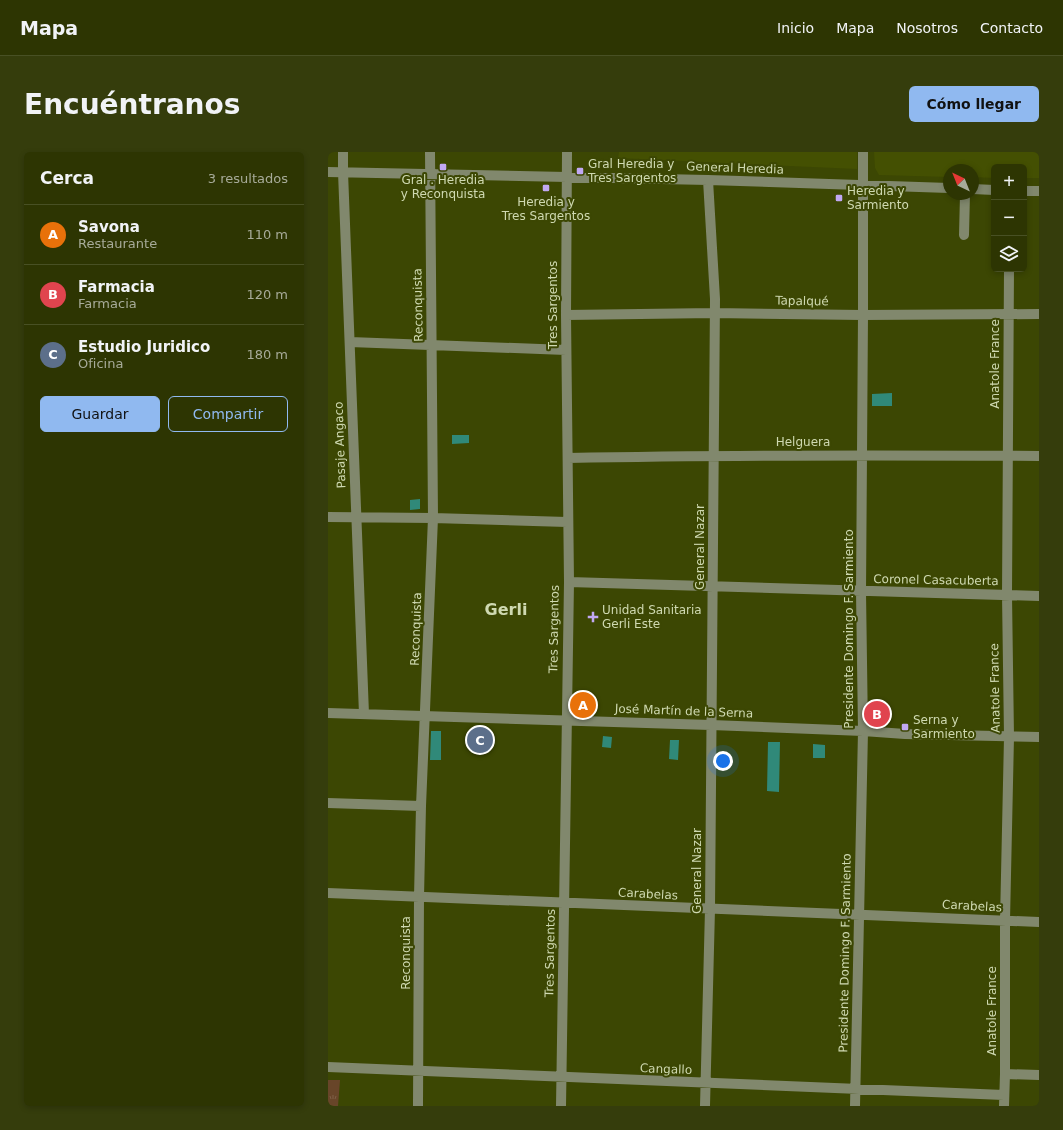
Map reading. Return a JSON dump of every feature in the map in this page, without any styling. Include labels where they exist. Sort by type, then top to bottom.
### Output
[{"type":"street","name":"Pasaje Angaco","points":[[344,152],[343,172],[364,714]]},
{"type":"street","name":"Reconquista","points":[[418,1106],[421,806],[433,518],[430,152]]},
{"type":"street","name":"Tres Sargentos","points":[[561,1106],[568,582],[566,350],[567,152]]},
{"type":"street","name":"Presidente Domingo F. Sarmiento","points":[[855,1106],[862,731],[861,592],[863,152]]},
{"type":"street","name":"General Heredia","points":[[328,172],[566,176],[863,184],[943,188]]},
{"type":"street","name":"General Nazar","points":[[706,1106],[710,909],[710,725],[713,587],[715,299],[708,180]]},
{"type":"street","points":[[979,189],[991,190]]},
{"type":"street","points":[[1027,191],[1039,191]]},
{"type":"street","points":[[964,235],[965,200]]},
{"type":"street","name":"Anatole France","points":[[1004,1106],[1005,921],[1009,737],[1007,595],[1009,272]]},
{"type":"street","name":"Tapalqué","points":[[566,315],[1039,314]]},
{"type":"street","points":[[350,342],[566,350]]},
{"type":"street","name":"Helguera","points":[[568,458],[713,455],[1039,456]]},
{"type":"street","points":[[328,517],[567,522]]},
{"type":"street","name":"Coronel Casacuberta","points":[[568,582],[861,592],[1039,596]]},
{"type":"street","name":"José Martín de la Serna","points":[[328,713],[710,725],[905,734],[1039,738]]},
{"type":"street","points":[[328,803],[421,806]]},
{"type":"street","name":"Carabelas","points":[[328,893],[1039,922]]},
{"type":"street","name":"Cangallo","points":[[328,1067],[1004,1095]]},
{"type":"street","points":[[1005,1074],[1039,1074]]},
{"type":"shaded area","points":[[619,152],[857,152],[857,169],[618,158]]},
{"type":"shaded area","points":[[874,152],[1039,152],[1039,178],[1027,178],[1027,164],[991,164],[991,178],[979,177],[979,164],[943,164],[943,177],[879,175],[875,168]]},
{"type":"green space","points":[[328,1080],[340,1080],[338,1106],[328,1106]]},
{"type":"building","points":[[892,393],[892,406],[872,406],[872,394]]},
{"type":"building","points":[[452,435],[469,435],[469,443],[452,444]]},
{"type":"building","points":[[420,499],[420,509],[410,510],[410,500]]},
{"type":"building","points":[[431,731],[441,731],[441,760],[430,760]]},
{"type":"building","points":[[475,731],[484,731],[484,748],[475,748]]},
{"type":"building","points":[[603,736],[612,737],[611,748],[602,747]]},
{"type":"building","points":[[670,740],[679,740],[678,760],[669,759]]},
{"type":"building","points":[[768,742],[780,742],[779,792],[767,791]]},
{"type":"building","points":[[813,744],[825,745],[825,758],[813,758]]},
{"type":"place","name":"Gral . Heredia y Reconquista","points":[[443,167]]},
{"type":"place","name":"Gral Heredia y Tres Sargentos","points":[[580,171]]},
{"type":"place","name":"Heredia y Tres Sargentos","points":[[546,188]]},
{"type":"place","name":"Heredia y Sarmiento","points":[[839,198]]},
{"type":"place","name":"Unidad Sanitaria Gerli Este","points":[[593,617]]},
{"type":"place","name":"Savona","points":[[583,705]]},
{"type":"place","name":"Farmacia","points":[[877,714]]},
{"type":"place","name":"Serna y Sarmiento","points":[[905,727]]},
{"type":"place","name":"Estudio Juridico","points":[[480,740]]},
{"type":"district","name":"Gerli","points":[[506,609]]}]
